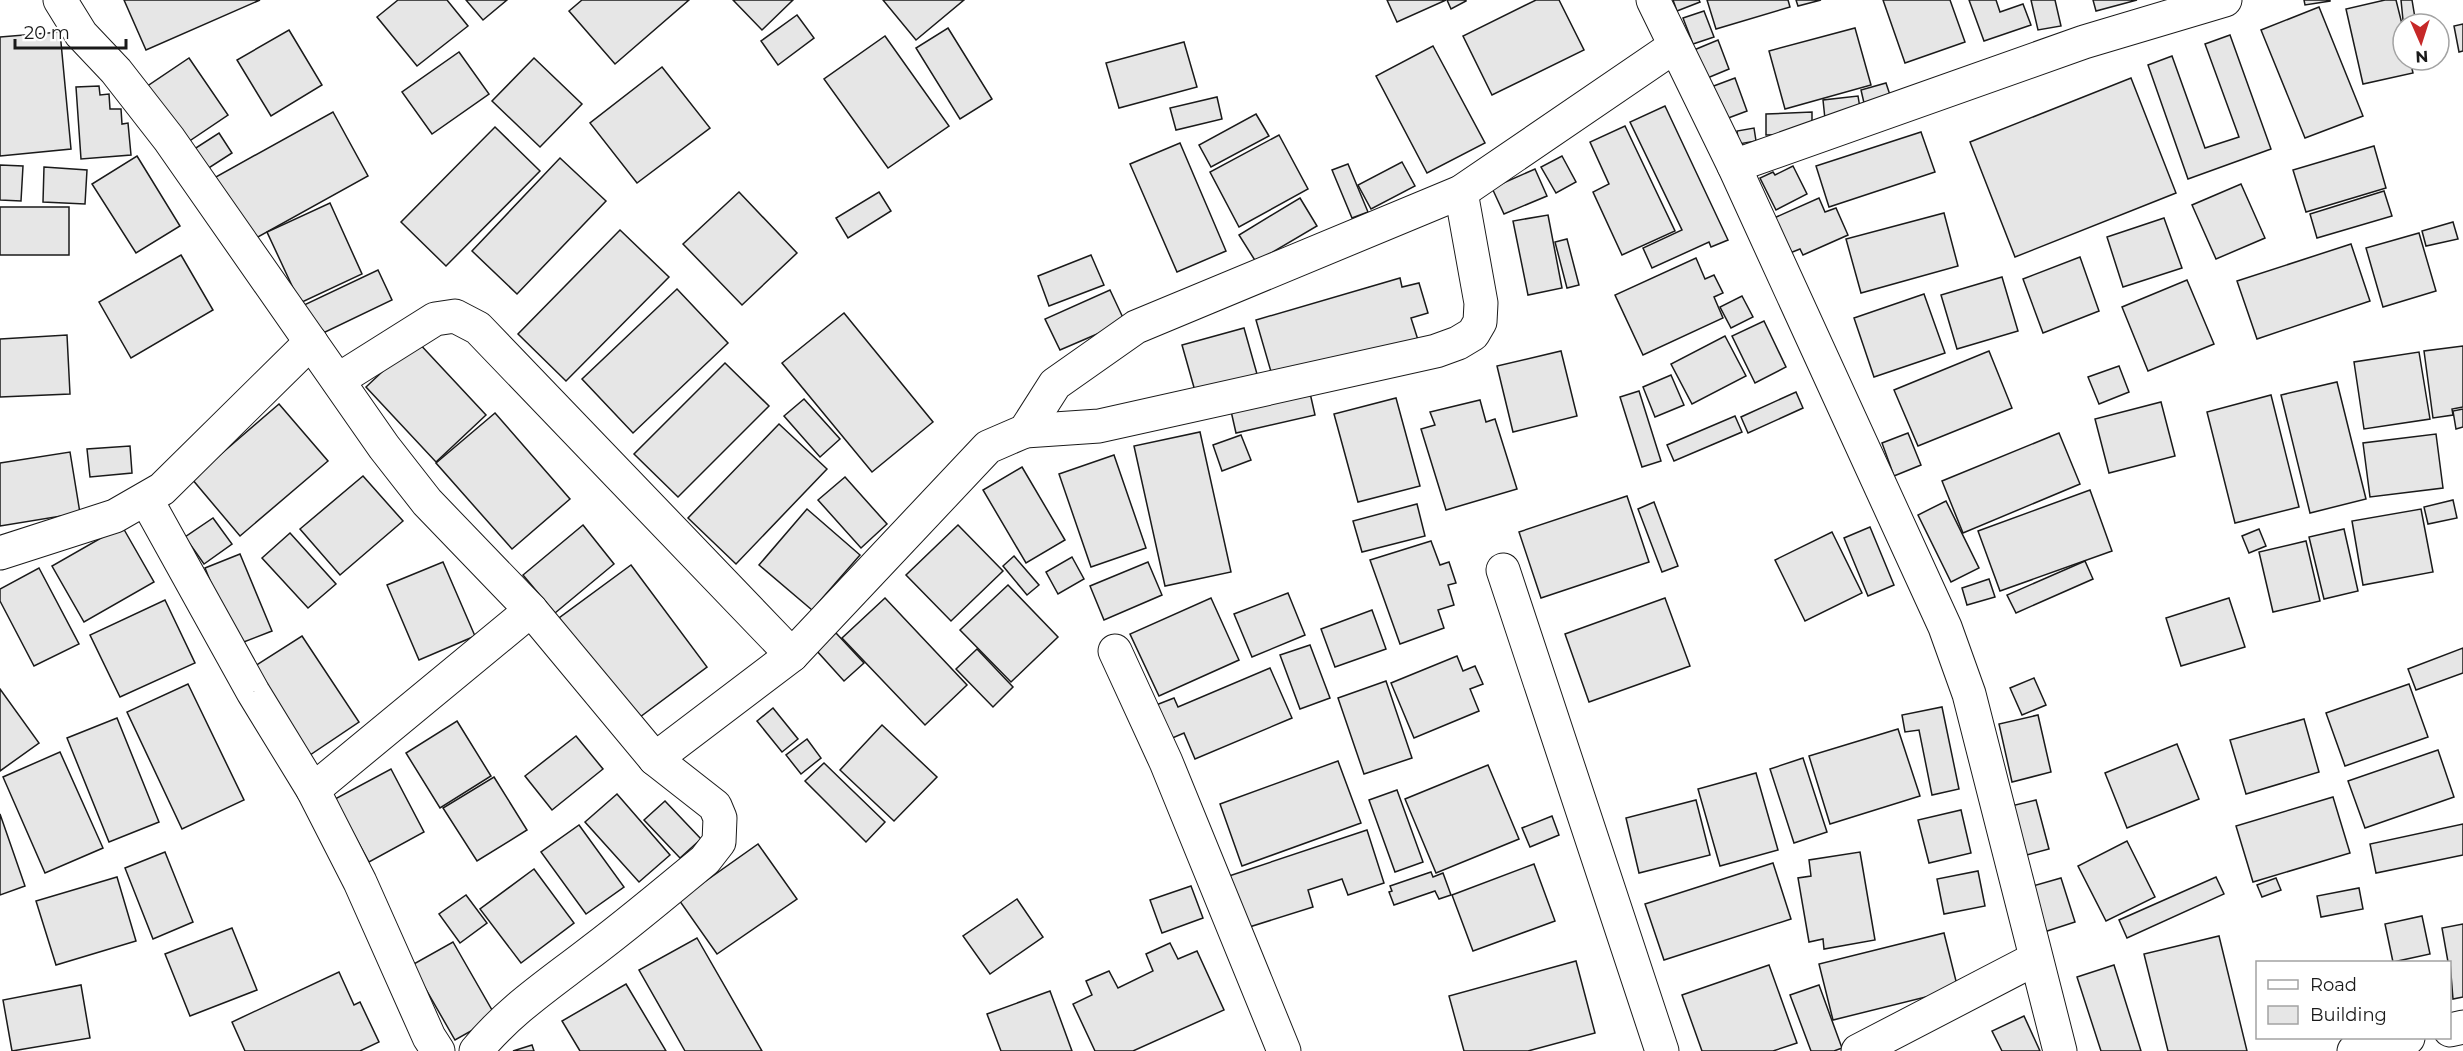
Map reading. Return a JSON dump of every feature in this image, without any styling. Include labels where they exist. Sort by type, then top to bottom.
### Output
[{"type":"street","points":[[60,0],[81,34],[116,71],[169,140],[384,447],[427,502],[531,610],[655,759],[715,806],[720,818],[719,842],[713,852],[585,957],[525,1001],[495,1028],[476,1051]]},
{"type":"street","points":[[1653,0],[1734,166],[1945,627],[1969,694],[2060,1051]]},
{"type":"street","points":[[1734,166],[2084,42],[2224,0]]},
{"type":"street","points":[[1025,431],[1055,384],[1136,327],[1461,192],[1675,46]]},
{"type":"street","points":[[655,759],[792,655],[988,447],[1025,431],[1098,426],[1436,351],[1458,343],[1473,334],[1480,322],[1481,303],[1461,192]]},
{"type":"street","points":[[338,380],[435,319],[455,316],[478,328],[792,655]]},
{"type":"street","points":[[0,553],[115,516],[162,489],[311,342]]},
{"type":"street","points":[[146,499],[253,692],[313,790],[360,882],[429,1037],[438,1051]]},
{"type":"street","points":[[1503,570],[1662,1051]]},
{"type":"street","points":[[313,790],[531,610]]},
{"type":"street","points":[[1115,651],[1166,762],[1284,1051]]},
{"type":"street","points":[[1858,1051],[2035,959]]},
{"type":"street","points":[[2354,1051],[2405,1039]]},
{"type":"building","points":[[124,0],[260,0],[146,50]]},
{"type":"building","points":[[398,0],[447,0],[468,26],[417,66],[377,17]]},
{"type":"building","points":[[466,0],[507,0],[483,20]]},
{"type":"building","points":[[582,0],[689,0],[615,64],[569,11]]},
{"type":"building","points":[[733,0],[793,0],[762,30]]},
{"type":"building","points":[[883,0],[964,0],[916,40]]},
{"type":"building","points":[[1387,0],[1446,0],[1397,22]]},
{"type":"building","points":[[1447,0],[1466,0],[1466,1],[1451,9]]},
{"type":"building","points":[[1536,0],[1559,0],[1584,50],[1492,95],[1463,36]]},
{"type":"building","points":[[1673,0],[1699,0],[1700,2],[1677,11]]},
{"type":"building","points":[[1707,0],[1788,0],[1790,7],[1716,29]]},
{"type":"building","points":[[1796,0],[1821,0],[1798,6]]},
{"type":"building","points":[[1883,0],[1950,0],[1965,42],[1905,63]]},
{"type":"building","points":[[1969,0],[1996,0],[2000,12],[2023,4],[2031,25],[1984,41]]},
{"type":"building","points":[[2031,0],[2055,0],[2061,26],[2038,30]]},
{"type":"building","points":[[2093,0],[2137,0],[2096,11]]},
{"type":"building","points":[[2304,0],[2330,0],[2330,1],[2305,5]]},
{"type":"building","points":[[2385,0],[2396,0],[2399,12],[2391,12],[2391,72],[2413,73],[2363,84],[2346,9]]},
{"type":"building","points":[[2401,0],[2412,0],[2414,12],[2402,12]]},
{"type":"building","points":[[2319,7],[2363,116],[2305,138],[2261,30]]},
{"type":"building","points":[[1704,11],[1714,37],[1693,44],[1683,18]]},
{"type":"building","points":[[797,15],[814,38],[778,65],[761,41]]},
{"type":"building","points":[[2463,24],[2463,51],[2459,52],[2454,26]]},
{"type":"building","points":[[948,28],[992,99],[960,119],[916,48]]},
{"type":"building","points":[[1855,28],[1871,85],[1785,109],[1769,51]]},
{"type":"building","points":[[289,30],[322,85],[271,116],[237,60]]},
{"type":"building","points":[[60,32],[71,149],[0,156],[0,37]]},
{"type":"building","points":[[2230,35],[2271,149],[2188,179],[2148,65],[2172,56],[2205,148],[2239,137],[2205,44]]},
{"type":"building","points":[[885,36],[949,126],[888,168],[824,79]]},
{"type":"building","points":[[1718,40],[1729,69],[1705,79],[1694,50]]},
{"type":"building","points":[[1184,42],[1197,87],[1119,108],[1106,63]]},
{"type":"building","points":[[1433,46],[1485,143],[1427,173],[1376,76]]},
{"type":"building","points":[[459,52],[489,94],[432,134],[402,92]]},
{"type":"building","points":[[189,58],[228,115],[185,144],[146,87]]},
{"type":"building","points":[[534,58],[582,104],[540,147],[492,101]]},
{"type":"building","points":[[662,67],[710,128],[637,183],[590,123]]},
{"type":"building","points":[[1735,78],[1747,111],[1723,120],[1711,87]]},
{"type":"building","points":[[2131,78],[2176,193],[2015,257],[1970,142]]},
{"type":"building","points":[[1886,83],[1890,95],[1864,103],[1861,90]]},
{"type":"building","points":[[99,86],[100,95],[109,94],[110,109],[121,109],[122,124],[128,123],[131,155],[81,159],[76,87]]},
{"type":"building","points":[[1858,96],[1861,114],[1825,119],[1823,100]]},
{"type":"building","points":[[1217,97],[1222,119],[1176,130],[1170,108]]},
{"type":"building","points":[[1665,106],[1728,240],[1711,247],[1709,242],[1652,268],[1643,248],[1682,230],[1630,122]]},
{"type":"building","points":[[333,112],[368,176],[249,242],[214,178]]},
{"type":"building","points":[[1812,112],[1812,134],[1766,135],[1766,114]]},
{"type":"building","points":[[1256,114],[1269,136],[1211,167],[1199,145]]},
{"type":"building","points":[[1625,126],[1675,231],[1622,255],[1593,192],[1609,184],[1590,142]]},
{"type":"building","points":[[495,127],[540,171],[446,266],[401,222]]},
{"type":"building","points":[[1754,128],[1756,141],[1739,144],[1737,131]]},
{"type":"building","points":[[1921,132],[1935,172],[1829,207],[1816,166]]},
{"type":"building","points":[[219,133],[232,153],[201,173],[188,153]]},
{"type":"building","points":[[1279,135],[1308,189],[1239,227],[1210,172]]},
{"type":"building","points":[[1180,143],[1226,251],[1177,272],[1130,164]]},
{"type":"building","points":[[2374,146],[2386,188],[2306,212],[2293,170]]},
{"type":"building","points":[[137,156],[180,226],[136,253],[92,184]]},
{"type":"building","points":[[1562,156],[1576,182],[1556,193],[1541,167]]},
{"type":"building","points":[[560,158],[606,201],[517,294],[472,251]]},
{"type":"building","points":[[1402,162],[1415,186],[1371,209],[1358,185]]},
{"type":"building","points":[[1348,164],[1368,212],[1352,218],[1332,170]]},
{"type":"building","points":[[0,165],[23,166],[21,201],[0,200]]},
{"type":"building","points":[[1793,166],[1807,194],[1776,210],[1760,178],[1773,172],[1775,175]]},
{"type":"building","points":[[44,167],[87,170],[85,204],[43,202]]},
{"type":"building","points":[[1535,169],[1547,196],[1504,214],[1492,188]]},
{"type":"building","points":[[2241,184],[2265,238],[2216,259],[2192,205]]},
{"type":"building","points":[[2384,191],[2392,216],[2317,238],[2310,214]]},
{"type":"building","points":[[739,192],[797,253],[742,305],[683,244]]},
{"type":"building","points":[[879,192],[891,211],[848,238],[836,218]]},
{"type":"building","points":[[1300,198],[1317,226],[1256,262],[1239,235]]},
{"type":"building","points":[[1819,198],[1825,212],[1836,208],[1848,235],[1803,255],[1800,249],[1790,253],[1774,218]]},
{"type":"building","points":[[330,203],[362,274],[300,303],[267,232]]},
{"type":"building","points":[[0,207],[69,207],[69,255],[0,255]]},
{"type":"building","points":[[1944,213],[1958,266],[1861,293],[1846,239]]},
{"type":"building","points":[[1548,215],[1562,288],[1528,295],[1513,221]]},
{"type":"building","points":[[2164,218],[2182,268],[2123,287],[2107,237]]},
{"type":"building","points":[[2453,222],[2458,239],[2426,246],[2422,231]]},
{"type":"building","points":[[620,230],[669,277],[566,381],[518,334]]},
{"type":"building","points":[[2419,233],[2436,291],[2383,307],[2366,248]]},
{"type":"building","points":[[1567,239],[1579,285],[1567,288],[1555,242]]},
{"type":"building","points":[[2351,244],[2370,301],[2257,339],[2237,281]]},
{"type":"building","points":[[181,255],[213,310],[131,358],[99,302]]},
{"type":"building","points":[[1091,255],[1104,285],[1049,306],[1038,276]]},
{"type":"building","points":[[2080,257],[2099,311],[2043,333],[2023,279]]},
{"type":"building","points":[[1696,258],[1705,279],[1714,275],[1723,293],[1714,297],[1723,318],[1643,355],[1615,295]]},
{"type":"building","points":[[378,270],[392,300],[319,335],[304,305]]},
{"type":"building","points":[[2002,277],[2018,331],[1957,349],[1941,295]]},
{"type":"building","points":[[1400,278],[1402,287],[1419,283],[1428,313],[1411,318],[1418,340],[1274,382],[1256,320]]},
{"type":"building","points":[[2187,280],[2214,344],[2148,371],[2122,307]]},
{"type":"building","points":[[677,289],[728,343],[633,433],[582,379]]},
{"type":"building","points":[[1110,290],[1125,322],[1060,350],[1045,319]]},
{"type":"building","points":[[1924,294],[1945,353],[1874,377],[1854,318]]},
{"type":"building","points":[[1742,296],[1753,317],[1731,328],[1720,307]]},
{"type":"building","points":[[844,313],[933,422],[872,472],[782,363]]},
{"type":"building","points":[[1764,321],[1786,367],[1755,383],[1732,336]]},
{"type":"building","points":[[1244,328],[1257,374],[1195,391],[1182,345]]},
{"type":"building","points":[[67,335],[70,394],[0,397],[0,339]]},
{"type":"building","points":[[1725,336],[1746,376],[1692,404],[1671,364]]},
{"type":"building","points":[[416,340],[486,415],[436,462],[366,387]]},
{"type":"building","points":[[2463,346],[2463,407],[2452,409],[2453,415],[2433,418],[2424,351]]},
{"type":"building","points":[[1561,351],[1577,416],[1513,432],[1497,366]]},
{"type":"building","points":[[1989,351],[2012,408],[1918,446],[1894,390]]},
{"type":"building","points":[[2419,352],[2430,419],[2364,429],[2354,362]]},
{"type":"building","points":[[725,363],[769,406],[678,497],[634,454]]},
{"type":"building","points":[[2119,366],[2129,392],[2099,404],[2088,377]]},
{"type":"building","points":[[1671,375],[1684,405],[1655,417],[1643,387]]},
{"type":"building","points":[[2337,382],[2366,499],[2310,513],[2281,395]]},
{"type":"building","points":[[1639,391],[1661,461],[1642,467],[1620,397]]},
{"type":"building","points":[[1796,392],[1803,408],[1748,433],[1741,417]]},
{"type":"building","points":[[1310,393],[1315,415],[1236,433],[1231,411]]},
{"type":"building","points":[[2271,395],[2299,507],[2235,523],[2207,412]]},
{"type":"building","points":[[1396,398],[1420,486],[1358,502],[1334,414]]},
{"type":"building","points":[[804,399],[840,439],[820,457],[784,416]]},
{"type":"building","points":[[1480,400],[1486,422],[1495,419],[1517,489],[1446,510],[1421,429],[1435,425],[1430,412]]},
{"type":"building","points":[[2161,402],[2175,456],[2109,473],[2095,419]]},
{"type":"building","points":[[279,404],[328,461],[240,536],[192,479]]},
{"type":"building","points":[[2463,409],[2463,427],[2456,429],[2453,411]]},
{"type":"building","points":[[495,413],[570,499],[512,549],[436,463]]},
{"type":"building","points":[[1735,416],[1742,432],[1674,461],[1667,445]]},
{"type":"building","points":[[779,424],[827,469],[736,564],[688,518]]},
{"type":"building","points":[[1200,432],[1231,572],[1165,586],[1134,446]]},
{"type":"building","points":[[1908,433],[1921,465],[1894,476],[1882,443]]},
{"type":"building","points":[[2059,433],[2080,484],[1963,533],[1942,481]]},
{"type":"building","points":[[2436,434],[2443,488],[2370,497],[2363,443]]},
{"type":"building","points":[[1241,435],[1251,460],[1222,471],[1213,445]]},
{"type":"building","points":[[130,446],[132,473],[90,477],[87,449]]},
{"type":"building","points":[[70,452],[80,513],[0,526],[0,463]]},
{"type":"building","points":[[1114,455],[1146,548],[1091,567],[1059,474]]},
{"type":"building","points":[[1022,467],[1065,540],[1026,563],[983,490]]},
{"type":"building","points":[[363,476],[403,521],[340,575],[300,529]]},
{"type":"building","points":[[845,477],[887,524],[861,548],[818,500]]},
{"type":"building","points":[[2090,490],[2112,551],[2000,591],[1978,531]]},
{"type":"building","points":[[1627,496],[1649,562],[1541,598],[1519,532]]},
{"type":"building","points":[[2453,500],[2457,518],[2428,524],[2424,507]]},
{"type":"building","points":[[1946,501],[1979,568],[1951,582],[1918,515]]},
{"type":"building","points":[[1654,502],[1678,566],[1662,572],[1638,509]]},
{"type":"building","points":[[1417,504],[1425,536],[1362,552],[1353,521]]},
{"type":"building","points":[[807,509],[860,555],[812,610],[759,565]]},
{"type":"building","points":[[2421,509],[2433,572],[2363,585],[2352,521]]},
{"type":"building","points":[[213,518],[232,544],[204,564],[185,537]]},
{"type":"building","points":[[583,525],[614,564],[555,613],[523,575]]},
{"type":"building","points":[[958,525],[1003,571],[951,621],[906,575]]},
{"type":"building","points":[[122,526],[154,582],[84,622],[52,566]]},
{"type":"building","points":[[1870,527],[1894,585],[1868,596],[1844,538]]},
{"type":"building","points":[[2259,529],[2266,546],[2249,553],[2242,536]]},
{"type":"building","points":[[2344,529],[2358,591],[2324,599],[2309,537]]},
{"type":"building","points":[[1832,532],[1862,593],[1805,621],[1775,560]]},
{"type":"building","points":[[290,533],[336,584],[308,608],[262,558]]},
{"type":"building","points":[[1431,541],[1440,565],[1449,562],[1456,583],[1448,585],[1454,605],[1438,610],[1444,628],[1400,644],[1370,560]]},
{"type":"building","points":[[2306,541],[2320,601],[2273,612],[2259,552]]},
{"type":"building","points":[[240,554],[272,631],[236,645],[205,568]]},
{"type":"building","points":[[1014,556],[1039,585],[1027,595],[1003,566]]},
{"type":"building","points":[[1072,557],[1084,579],[1058,594],[1046,572]]},
{"type":"building","points":[[2085,561],[2093,579],[2016,613],[2007,595]]},
{"type":"building","points":[[443,562],[475,636],[419,660],[387,585]]},
{"type":"building","points":[[1148,562],[1162,595],[1104,620],[1090,586]]},
{"type":"building","points":[[631,565],[707,667],[636,720],[559,618]]},
{"type":"building","points":[[39,568],[79,644],[34,666],[0,601],[0,589]]},
{"type":"building","points":[[1989,579],[1995,597],[1967,605],[1962,588]]},
{"type":"building","points":[[1008,585],[1058,637],[1011,682],[960,630]]},
{"type":"building","points":[[1288,593],[1305,635],[1252,657],[1234,614]]},
{"type":"building","points":[[885,598],[967,685],[925,725],[842,638]]},
{"type":"building","points":[[1211,598],[1239,660],[1159,696],[1130,634]]},
{"type":"building","points":[[1665,598],[1690,666],[1589,702],[1565,634]]},
{"type":"building","points":[[2229,598],[2245,647],[2181,666],[2166,618]]},
{"type":"building","points":[[165,600],[195,663],[120,697],[90,635]]},
{"type":"building","points":[[1372,610],[1386,649],[1335,667],[1321,629]]},
{"type":"building","points":[[836,633],[864,663],[844,681],[816,650]]},
{"type":"building","points":[[302,636],[359,722],[310,755],[252,668]]},
{"type":"building","points":[[1310,645],[1330,698],[1300,709],[1280,655]]},
{"type":"building","points":[[2463,648],[2463,673],[2416,690],[2408,669]]},
{"type":"building","points":[[977,649],[1013,687],[993,707],[956,669]]},
{"type":"building","points":[[1457,656],[1463,671],[1475,666],[1483,684],[1470,689],[1479,711],[1414,738],[1391,683]]},
{"type":"building","points":[[1270,668],[1292,718],[1195,759],[1184,733],[1163,742],[1151,707],[1174,698],[1178,707]]},
{"type":"building","points":[[2034,678],[2046,705],[2022,715],[2010,688]]},
{"type":"building","points":[[1386,681],[1412,758],[1364,774],[1338,698]]},
{"type":"building","points":[[188,684],[244,800],[182,829],[127,712]]},
{"type":"building","points":[[2409,684],[2428,737],[2345,766],[2326,713]]},
{"type":"building","points":[[0,689],[39,743],[0,771]]},
{"type":"building","points":[[1942,707],[1959,789],[1932,795],[1919,730],[1905,732],[1902,715]]},
{"type":"building","points":[[773,708],[798,739],[782,752],[757,721]]},
{"type":"building","points":[[2038,715],[2051,772],[2012,782],[1999,724]]},
{"type":"building","points":[[117,718],[159,822],[109,842],[67,738]]},
{"type":"building","points":[[2304,719],[2319,772],[2246,794],[2230,740]]},
{"type":"building","points":[[457,721],[491,776],[440,808],[406,753]]},
{"type":"building","points":[[882,725],[937,777],[894,821],[840,770]]},
{"type":"building","points":[[1898,729],[1920,796],[1830,824],[1809,756]]},
{"type":"building","points":[[576,736],[603,769],[552,810],[525,776]]},
{"type":"building","points":[[807,739],[821,758],[801,774],[786,755]]},
{"type":"building","points":[[2177,744],[2199,799],[2127,828],[2105,773]]},
{"type":"building","points":[[2438,750],[2454,797],[2365,828],[2348,781]]},
{"type":"building","points":[[60,752],[103,848],[45,873],[3,777]]},
{"type":"building","points":[[1803,758],[1827,832],[1794,843],[1770,769]]},
{"type":"building","points":[[1338,761],[1361,823],[1242,866],[1220,804]]},
{"type":"building","points":[[824,763],[885,822],[866,842],[805,781]]},
{"type":"building","points":[[1488,765],[1519,839],[1436,873],[1405,799]]},
{"type":"building","points":[[391,769],[424,832],[369,862],[335,799]]},
{"type":"building","points":[[1756,773],[1778,850],[1720,866],[1698,789]]},
{"type":"building","points":[[494,777],[527,830],[477,861],[443,808]]},
{"type":"building","points":[[1397,790],[1423,862],[1395,872],[1369,800]]},
{"type":"building","points":[[617,794],[670,855],[639,882],[585,822]]},
{"type":"building","points":[[2333,797],[2350,853],[2253,882],[2236,826]]},
{"type":"building","points":[[1696,800],[1710,855],[1639,873],[1626,818]]},
{"type":"building","points":[[2036,800],[2049,849],[2023,856],[2011,806]]},
{"type":"building","points":[[665,801],[701,839],[680,858],[644,820]]},
{"type":"building","points":[[1961,810],[1971,853],[1929,863],[1918,820]]},
{"type":"building","points":[[0,814],[25,886],[0,895]]},
{"type":"building","points":[[1552,816],[1559,835],[1530,847],[1522,828]]},
{"type":"building","points":[[2463,824],[2463,855],[2376,873],[2370,844]]},
{"type":"building","points":[[579,825],[624,887],[586,914],[541,852]]},
{"type":"building","points":[[1367,830],[1384,883],[1348,895],[1342,879],[1308,890],[1313,907],[1243,929],[1226,877]]},
{"type":"building","points":[[2127,841],[2155,897],[2106,921],[2078,866]]},
{"type":"building","points":[[758,844],[797,899],[717,954],[679,900]]},
{"type":"building","points":[[165,852],[193,922],[153,939],[125,868]]},
{"type":"building","points":[[1860,852],[1875,940],[1824,949],[1823,939],[1809,942],[1798,878],[1811,876],[1809,860]]},
{"type":"building","points":[[1773,863],[1791,919],[1664,960],[1645,904]]},
{"type":"building","points":[[1534,864],[1555,921],[1473,951],[1452,895]]},
{"type":"building","points":[[534,869],[574,923],[521,963],[480,909]]},
{"type":"building","points":[[1978,871],[1985,906],[1944,914],[1937,879]]},
{"type":"building","points":[[1431,872],[1433,877],[1443,873],[1451,895],[1439,899],[1435,891],[1394,905],[1389,892],[1392,891],[1390,886]]},
{"type":"building","points":[[117,877],[136,941],[56,965],[36,901]]},
{"type":"building","points":[[2216,877],[2224,894],[2127,938],[2119,920]]},
{"type":"building","points":[[2061,878],[2075,922],[2041,933],[2026,888]]},
{"type":"building","points":[[2276,878],[2281,890],[2262,897],[2257,885]]},
{"type":"building","points":[[1191,886],[1203,918],[1162,933],[1150,900]]},
{"type":"building","points":[[2359,888],[2363,909],[2321,917],[2317,896]]},
{"type":"building","points":[[466,895],[487,923],[460,943],[439,914]]},
{"type":"building","points":[[1017,899],[1043,937],[990,974],[963,936]]},
{"type":"building","points":[[2422,916],[2430,954],[2393,961],[2385,924]]},
{"type":"building","points":[[2463,924],[2463,997],[2453,999],[2451,961],[2448,961],[2442,928]]},
{"type":"building","points":[[232,928],[257,990],[190,1016],[165,954]]},
{"type":"building","points":[[1944,933],[1958,989],[1833,1020],[1819,964]]},
{"type":"building","points":[[2219,936],[2247,1051],[2168,1051],[2144,954]]},
{"type":"building","points":[[697,938],[762,1051],[685,1051],[639,970]]},
{"type":"building","points":[[453,942],[496,1017],[455,1040],[412,965]]},
{"type":"building","points":[[1170,943],[1178,959],[1197,951],[1224,1010],[1133,1051],[1095,1051],[1073,1004],[1092,995],[1086,981],[1109,971],[1118,988],[1153,971],[1146,954]]},
{"type":"building","points":[[1576,961],[1595,1033],[1528,1051],[1464,1051],[1449,996]]},
{"type":"building","points":[[1769,965],[1797,1043],[1773,1051],[1702,1051],[1682,995]]},
{"type":"building","points":[[2114,965],[2141,1051],[2101,1051],[2077,977]]},
{"type":"building","points":[[339,972],[354,1005],[360,1002],[379,1042],[360,1051],[245,1051],[232,1022]]},
{"type":"building","points":[[626,984],[666,1051],[580,1051],[562,1021]]},
{"type":"building","points":[[81,985],[90,1038],[12,1051],[3,1000]]},
{"type":"building","points":[[1819,985],[1842,1048],[1834,1051],[1811,1051],[1790,995]]},
{"type":"building","points":[[1050,991],[1072,1051],[1001,1051],[987,1014]]},
{"type":"building","points":[[2024,1016],[2040,1051],[2002,1051],[1992,1031]]},
{"type":"building","points":[[532,1045],[534,1051],[513,1051]]}]
